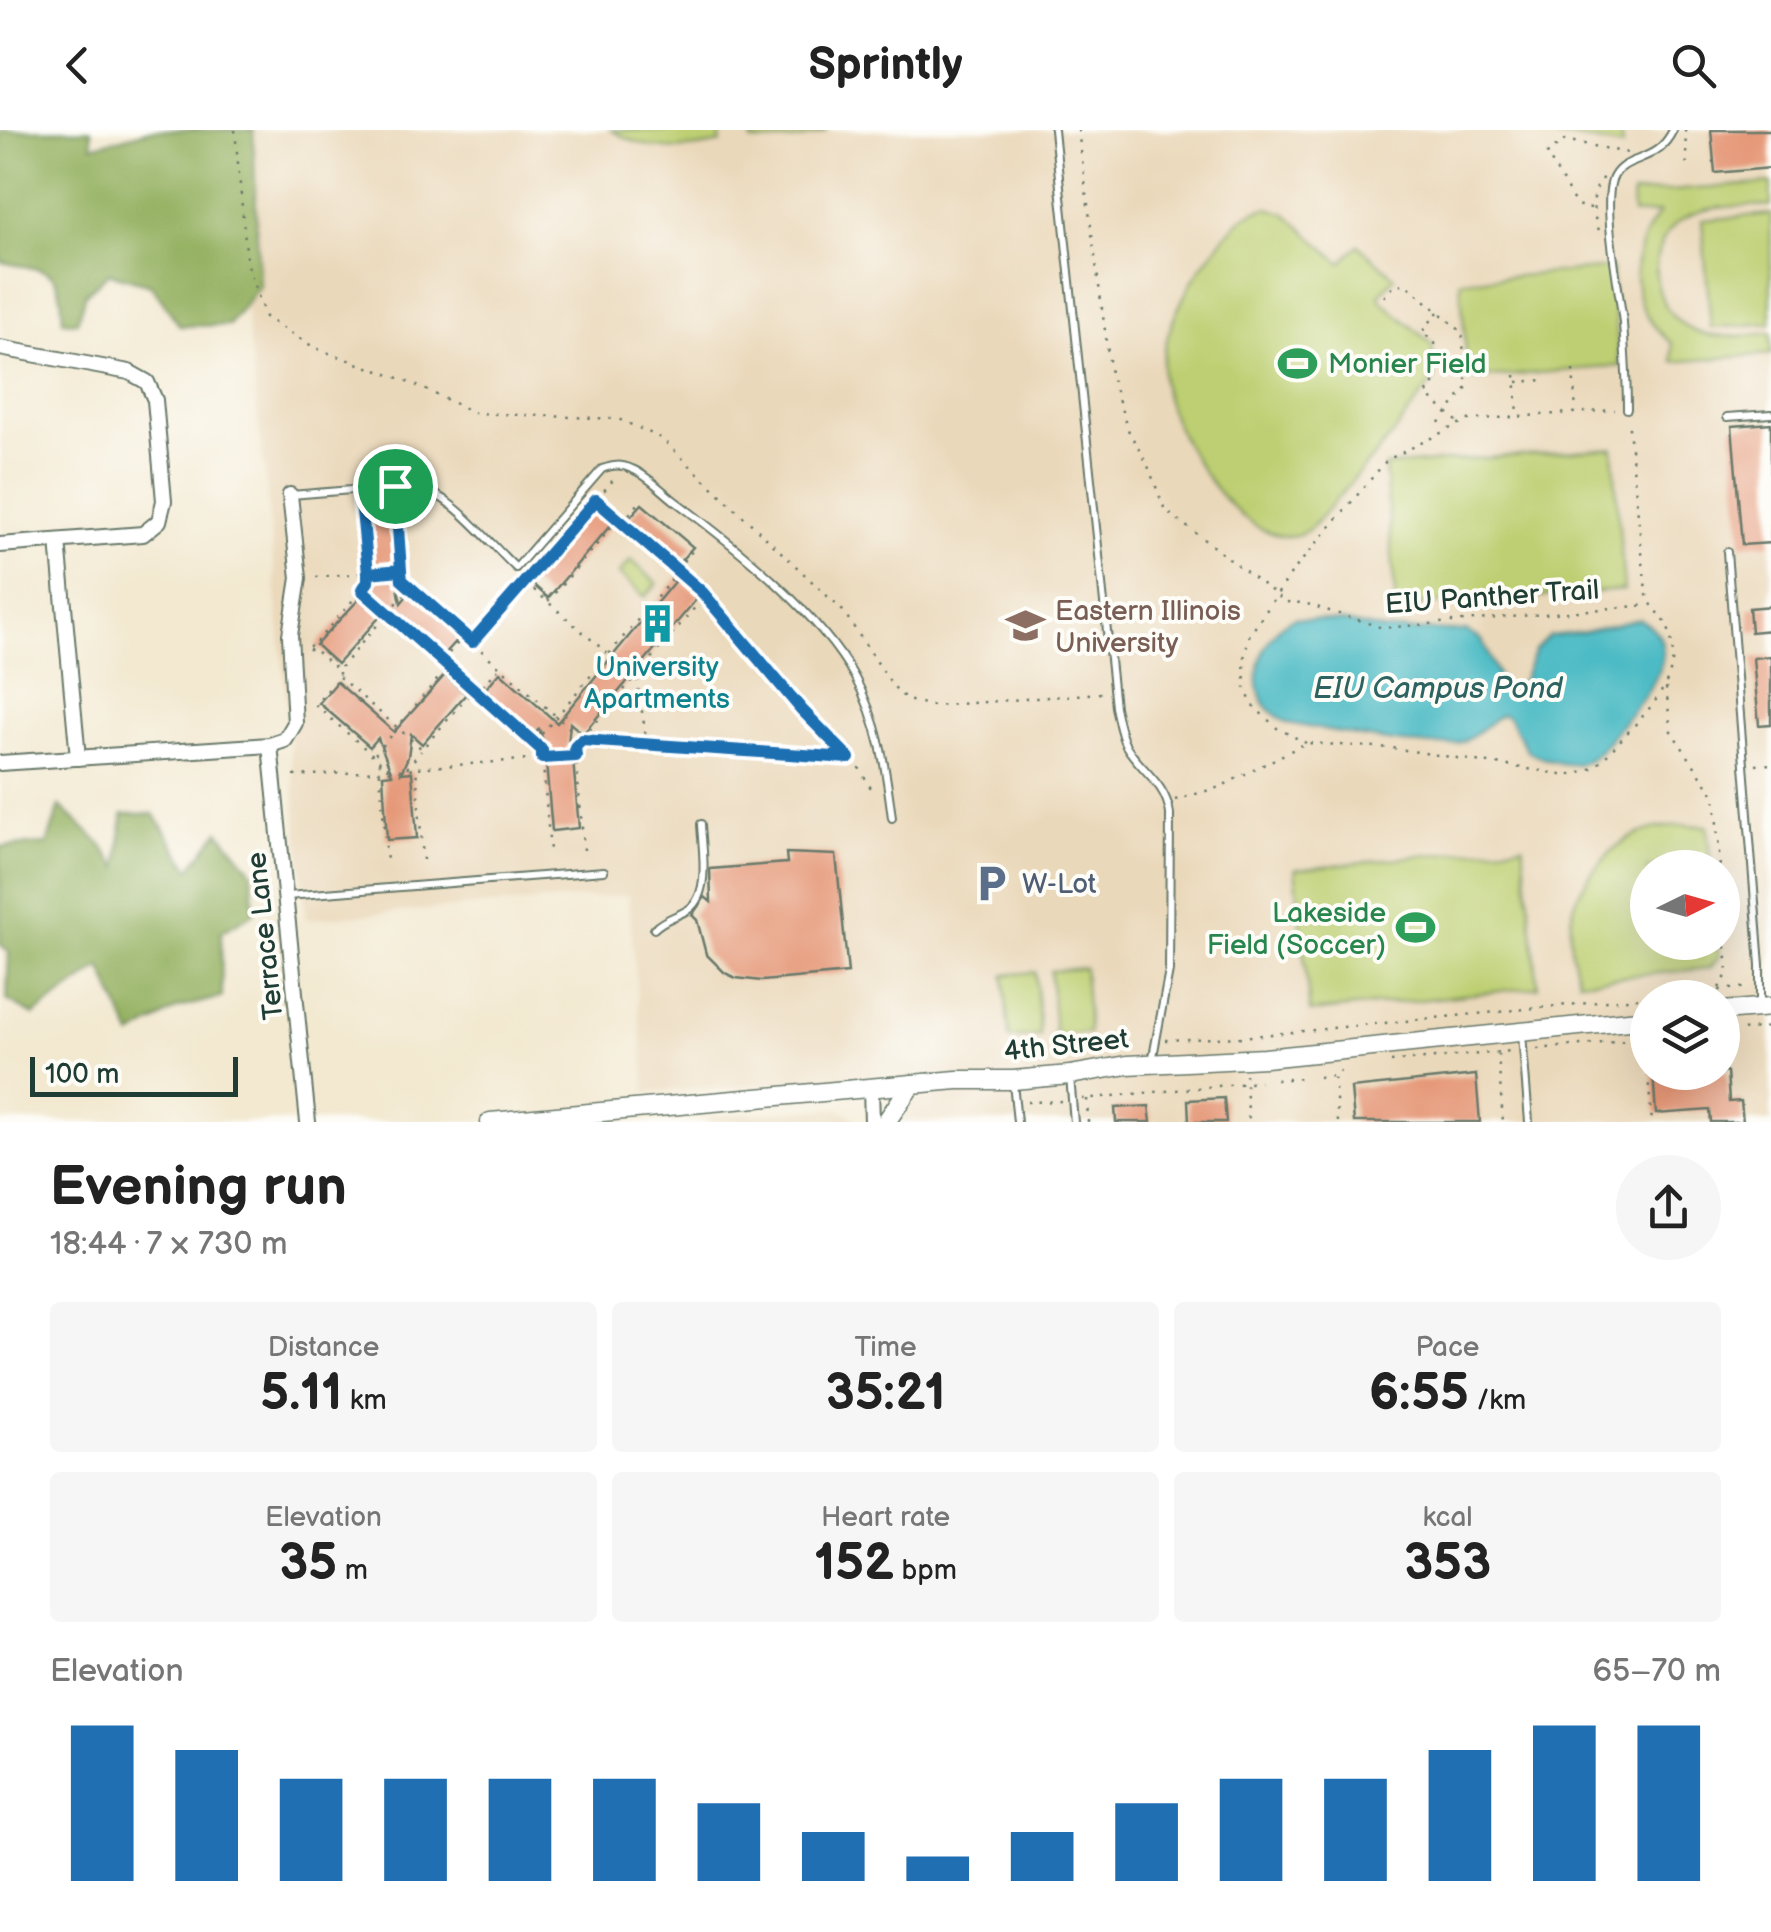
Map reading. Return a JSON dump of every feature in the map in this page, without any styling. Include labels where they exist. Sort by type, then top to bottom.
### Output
[{"type":"street","points":[[0,348],[139,376],[152,390],[164,501],[159,520],[143,534],[0,544]]},
{"type":"street","points":[[0,763],[270,745],[286,740],[296,723],[290,635],[299,578],[290,495]]},
{"type":"street","points":[[58,541],[78,758]]},
{"type":"street","name":"Terrace Lane","points":[[270,745],[308,1122]]},
{"type":"street","points":[[1740,1009],[1766,1007]]},
{"type":"street","name":"4th Street","points":[[490,1122],[912,1084],[1149,1071],[1630,1021]]},
{"type":"street","points":[[886,1122],[912,1084]]},
{"type":"street","points":[[871,1088],[872,1122]]},
{"type":"lane","points":[[1054,130],[1114,707],[1128,750],[1158,783],[1169,802],[1172,938],[1149,1071]]},
{"type":"lane","points":[[1627,409],[1623,324],[1608,201],[1611,180],[1622,166],[1656,153],[1673,130]]},
{"type":"lane","points":[[1727,418],[1771,414]]},
{"type":"lane","points":[[290,495],[395,486],[428,489],[516,568],[602,468],[616,464],[634,469],[710,526],[821,627],[840,652],[878,728],[892,818]]},
{"type":"lane","points":[[1727,552],[1760,964],[1758,986],[1766,1007]]},
{"type":"lane","points":[[654,929],[663,920],[689,909],[699,896],[701,824]]},
{"type":"lane","points":[[286,896],[604,871]]},
{"type":"lane","points":[[1522,1032],[1529,1122]]},
{"type":"lane","points":[[1070,1076],[1074,1122]]},
{"type":"lane","points":[[1013,1080],[1017,1122]]},
{"type":"path","name":"EIU Panther Trail","points":[[1078,130],[1111,376],[1127,428],[1148,466],[1165,510],[1286,602],[1304,603],[1383,628],[1649,605]]},
{"type":"path","points":[[1685,130],[1687,170]]},
{"type":"path","points":[[1593,208],[1576,205],[1547,154],[1565,140],[1639,155]]},
{"type":"path","points":[[1384,297],[1395,284],[1406,284],[1462,332],[1467,388],[1436,425]]},
{"type":"path","points":[[1438,312],[1422,332],[1435,343],[1438,379],[1426,394],[1459,423]]},
{"type":"path","points":[[1573,370],[1576,412]]},
{"type":"path","points":[[1515,375],[1518,415]]},
{"type":"path","points":[[1516,382],[1545,380]]},
{"type":"path","points":[[1627,409],[1649,605],[1661,614],[1672,640],[1673,659],[1666,686],[1656,702],[1610,753],[1589,770],[1578,773],[1392,748],[1306,743],[1264,719],[1252,705],[1246,686],[1244,658],[1249,636],[1276,593],[1388,460],[1459,423],[1483,416],[1627,409]]},
{"type":"path","points":[[472,642],[614,478]]},
{"type":"path","points":[[395,486],[402,580],[582,740],[849,758]]},
{"type":"path","points":[[360,490],[368,582],[310,647],[422,749]]},
{"type":"path","points":[[595,500],[705,596],[802,710],[860,769],[872,790]]},
{"type":"path","points":[[548,601],[641,501]]},
{"type":"path","points":[[534,743],[694,548]]},
{"type":"path","points":[[316,578],[401,570]]},
{"type":"path","points":[[525,582],[634,678],[648,744]]},
{"type":"path","points":[[338,670],[410,588]]},
{"type":"path","points":[[362,590],[550,758]]},
{"type":"path","points":[[584,850],[575,747],[705,596]]},
{"type":"path","points":[[442,661],[464,636]]},
{"type":"path","points":[[374,756],[448,666]]},
{"type":"path","points":[[406,769],[470,693],[477,693],[500,667]]},
{"type":"path","points":[[339,677],[315,705],[390,770]]},
{"type":"path","points":[[1666,686],[1672,732],[1715,796],[1719,850]]},
{"type":"path","points":[[1169,802],[1220,787],[1306,743]]},
{"type":"path","points":[[542,750],[550,851]]},
{"type":"path","points":[[294,776],[576,756]]},
{"type":"path","points":[[379,761],[387,862]]},
{"type":"path","points":[[1744,766],[1771,764]]},
{"type":"path","points":[[416,768],[423,860]]},
{"type":"path","points":[[1740,988],[1758,986]]},
{"type":"path","points":[[1157,1041],[1242,1037],[1630,999]]},
{"type":"path","points":[[1740,1030],[1771,1027]]},
{"type":"path","points":[[1537,1049],[1630,1040]]},
{"type":"path","points":[[1388,1062],[1514,1051]]},
{"type":"path","points":[[1498,1052],[1503,1122]]},
{"type":"path","points":[[1319,1077],[1334,1076],[1352,1066]]},
{"type":"path","points":[[1147,1093],[1149,1071]]},
{"type":"path","points":[[1245,1071],[1249,1122]]},
{"type":"path","points":[[1334,1076],[1338,1122]]},
{"type":"path","points":[[1276,1080],[1304,1078]]},
{"type":"path","points":[[1020,1102],[1260,1082]]},
{"type":"path","points":[[1650,1090],[1652,1122]]},
{"type":"path","points":[[1087,1098],[1088,1122]]},
{"type":"shaded area","name":"Eastern Illinois University","points":[[224,130],[1771,130],[1771,1122],[889,1122],[887,1077],[646,1092],[628,895],[306,919],[265,474]]},
{"type":"shaded area","points":[[835,1108],[856,1122],[708,1122],[707,1117]]},
{"type":"green space","points":[[0,130],[91,130],[92,146],[151,130],[253,130],[259,286],[229,325],[180,326],[151,285],[109,273],[86,293],[77,322],[63,321],[59,290],[51,275],[2,262]]},
{"type":"green space","points":[[611,130],[719,130],[721,143],[664,148],[638,143]]},
{"type":"green space","points":[[751,130],[827,130],[800,139],[752,141]]},
{"type":"green space","points":[[1557,130],[1621,130],[1623,147],[1558,138]]},
{"type":"green space","points":[[1771,183],[1771,205],[1706,210],[1686,217],[1672,228],[1662,242],[1656,276],[1667,309],[1679,322],[1713,336],[1771,333],[1771,354],[1673,362],[1672,343],[1646,314],[1636,281],[1641,247],[1659,213],[1633,215],[1632,194]]},
{"type":"green space","name":"Monier Field","points":[[1268,208],[1285,213],[1341,263],[1358,245],[1395,277],[1379,295],[1381,301],[1432,344],[1435,378],[1392,435],[1312,527],[1289,536],[1264,530],[1239,513],[1215,488],[1177,426],[1162,373],[1171,326],[1202,267],[1236,225],[1250,214]]},
{"type":"green space","points":[[1771,214],[1771,323],[1711,328],[1702,220]]},
{"type":"green space","points":[[1611,268],[1620,366],[1468,379],[1460,281]]},
{"type":"green space","points":[[1613,448],[1624,590],[1396,607],[1385,466]]},
{"type":"green space","points":[[631,560],[657,583],[645,597],[619,574]]},
{"type":"green space","points":[[60,806],[100,843],[118,868],[123,814],[154,814],[190,869],[219,831],[252,871],[254,913],[221,932],[222,997],[178,1008],[132,1036],[101,967],[34,1015],[7,1000],[9,952],[0,944],[0,847],[47,844]]},
{"type":"green space","points":[[1667,826],[1707,826],[1709,850],[1630,850],[1630,960],[1717,960],[1710,968],[1579,981],[1570,926],[1574,905],[1587,880],[1626,840]]},
{"type":"green space","name":"Lakeside Field (Soccer)","points":[[1523,845],[1538,987],[1310,1012],[1295,869]]},
{"type":"green space","points":[[1084,968],[1089,1033],[1055,1035],[1050,971]]},
{"type":"green space","points":[[1035,972],[1040,1036],[1009,1038],[1004,975]]},
{"type":"water","name":"EIU Campus Pond","points":[[1295,618],[1382,630],[1466,631],[1482,640],[1503,689],[1522,682],[1535,650],[1549,636],[1639,619],[1655,630],[1662,643],[1662,658],[1650,688],[1600,750],[1587,761],[1564,764],[1527,751],[1510,719],[1503,714],[1465,741],[1441,745],[1398,742],[1287,723],[1263,701],[1258,678],[1269,641]]},
{"type":"building","points":[[1711,130],[1771,130],[1771,168],[1715,173]]},
{"type":"building","points":[[1771,423],[1771,543],[1742,545],[1732,426]]},
{"type":"building","points":[[392,496],[397,563],[372,565],[366,498]]},
{"type":"building","name":"University Apartments","points":[[595,502],[615,520],[548,598],[528,580]]},
{"type":"building","name":"University Apartments","points":[[642,504],[693,547],[675,567],[625,523]]},
{"type":"building","points":[[387,566],[397,583],[401,603],[411,591],[461,636],[442,657],[387,609],[337,664],[316,645],[363,595],[369,600],[375,582]]},
{"type":"building","points":[[678,577],[700,595],[583,734],[570,723],[568,745],[560,762],[573,760],[579,828],[552,831],[546,763],[558,762],[546,748],[539,729],[532,737],[482,693],[500,672],[557,723]]},
{"type":"building","points":[[1771,606],[1771,630],[1751,632],[1749,608]]},
{"type":"building","points":[[1771,656],[1771,724],[1759,725],[1753,658]]},
{"type":"building","points":[[445,675],[466,694],[422,744],[411,734],[401,773],[412,772],[417,838],[387,840],[383,775],[392,774],[378,738],[370,747],[319,703],[337,682],[394,732]]},
{"type":"building","points":[[786,853],[836,855],[848,973],[762,981],[736,978],[706,954],[697,920],[692,915],[705,897],[711,902],[710,869],[787,863]]},
{"type":"building","points":[[1476,1075],[1480,1122],[1354,1122],[1351,1088]]},
{"type":"building","points":[[1654,1090],[1728,1090],[1729,1102],[1741,1101],[1743,1122],[1711,1122],[1710,1110],[1656,1114]]},
{"type":"building","points":[[1224,1098],[1226,1122],[1189,1122],[1188,1100]]},
{"type":"building","points":[[1149,1106],[1151,1122],[1116,1122],[1115,1108]]},
{"type":"place","name":"Monier Field","points":[[1298,363]]},
{"type":"place","name":"University Apartments","points":[[657,624]]},
{"type":"place","name":"Eastern Illinois University","points":[[1025,626]]},
{"type":"place","name":"W-Lot","points":[[992,883]]},
{"type":"place","name":"Lakeside Field (Soccer)","points":[[1416,928]]},
{"type":"route","points":[[395,486],[360,490],[368,573],[401,570],[402,580],[472,642],[596,500],[702,592],[802,710],[849,758],[582,740],[575,747],[576,756],[542,758],[542,750],[362,590],[368,573],[401,570],[395,486]]}]
